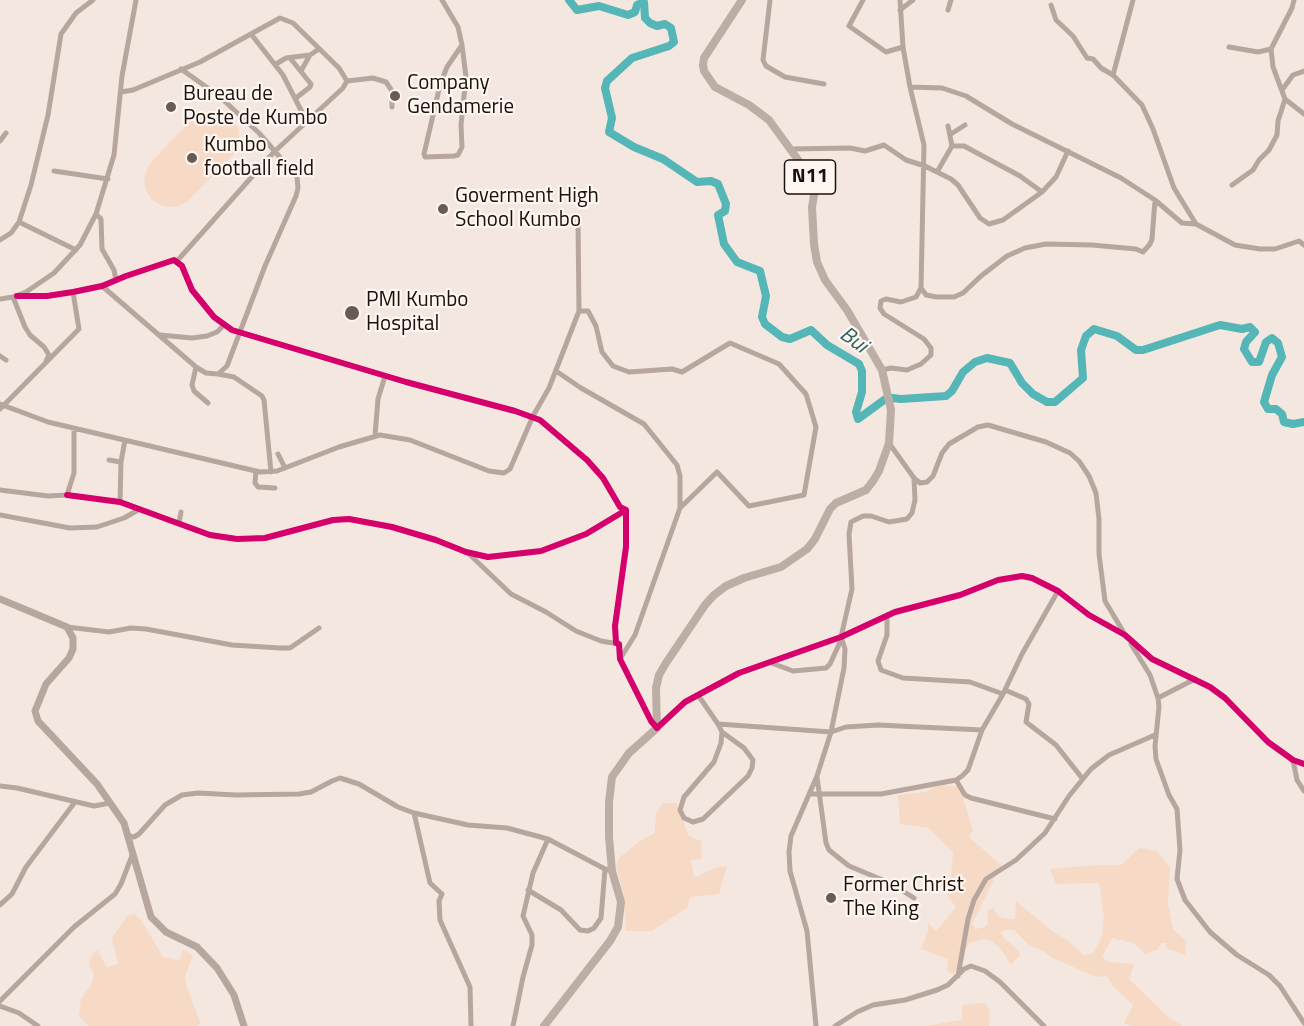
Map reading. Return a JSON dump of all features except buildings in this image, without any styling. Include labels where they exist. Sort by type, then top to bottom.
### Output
[{"type":"highway","name":"N11","points":[[657,728],[656,688],[659,675],[705,604],[726,586],[782,567],[807,549],[815,539],[830,509],[836,503],[866,490],[873,481],[889,443],[891,410],[882,370],[847,310],[825,280],[817,262],[814,244],[812,179],[769,120],[749,105],[715,87],[703,65],[704,58],[742,0]]},
{"type":"highway","points":[[544,1026],[610,941],[618,927],[621,902],[609,870],[609,802],[612,777],[629,753],[657,728]]},
{"type":"main road","points":[[0,599],[67,627],[73,638],[73,649],[69,658],[46,684],[37,704],[36,716],[41,725],[75,759],[124,823],[134,851],[151,917],[166,932],[197,947],[217,968],[234,994],[244,1026]]},
{"type":"street","points":[[0,240],[11,233],[19,222],[40,149],[61,34],[76,13],[93,0]]},
{"type":"street","points":[[15,296],[54,273],[76,249],[96,214],[108,179],[117,139],[128,37],[136,0]]},
{"type":"street","points":[[442,0],[458,27],[462,45],[466,77],[461,152],[454,156],[426,158],[424,154],[440,85],[447,67],[462,45]]},
{"type":"street","points":[[770,0],[764,60],[766,66],[785,76],[824,84]]},
{"type":"street","points":[[864,0],[849,26],[886,52],[903,47]]},
{"type":"street","points":[[900,0],[903,47],[924,145],[921,288],[916,297]]},
{"type":"street","points":[[900,10],[913,0]]},
{"type":"street","points":[[948,10],[951,0]]},
{"type":"street","points":[[1113,75],[1133,0]]},
{"type":"street","points":[[1294,0],[1270,49],[1273,67],[1285,99],[1304,114]]},
{"type":"street","points":[[1051,5],[1056,20],[1073,36],[1088,58],[1093,59],[1101,68],[1113,75],[1142,105],[1174,188],[1196,224]]},
{"type":"street","points":[[121,92],[138,88],[200,62],[280,18],[293,23],[339,68],[347,81]]},
{"type":"street","points":[[251,34],[276,64],[306,120]]},
{"type":"street","points":[[1229,47],[1258,52],[1270,49]]},
{"type":"street","points":[[301,71],[310,56],[319,49]]},
{"type":"street","points":[[276,64],[290,58],[310,56]]},
{"type":"street","points":[[290,58],[311,84],[296,98]]},
{"type":"street","points":[[181,69],[219,96],[259,133],[297,177],[298,188],[240,334],[227,366],[218,374]]},
{"type":"street","points":[[1282,90],[1293,75],[1304,71]]},
{"type":"street","points":[[347,81],[373,78],[386,82],[392,91],[392,107]]},
{"type":"street","points":[[177,261],[274,152],[343,88],[347,81]]},
{"type":"street","points":[[910,87],[942,88],[966,96],[1012,124],[1121,178],[1155,200],[1182,224],[1196,224],[1235,245],[1260,249],[1275,249],[1299,241],[1304,245]]},
{"type":"street","points":[[1232,185],[1253,170],[1269,150],[1277,135],[1278,121],[1285,99]]},
{"type":"street","points":[[951,134],[965,125]]},
{"type":"street","points":[[937,172],[952,146],[948,126]]},
{"type":"street","points":[[0,141],[6,134]]},
{"type":"street","points":[[791,149],[850,148],[865,151],[884,145],[906,160],[925,165],[951,179],[958,185],[980,218],[989,224],[1003,220],[1042,192],[1056,177],[1068,151]]},
{"type":"street","points":[[952,146],[964,146],[1020,176],[1042,192]]},
{"type":"street","points":[[54,171],[108,179]]},
{"type":"street","points":[[882,370],[891,368],[907,370],[921,364],[931,355],[931,348],[924,339],[884,314],[880,308],[881,301],[886,299],[901,302],[926,295],[947,297],[963,293],[1007,256],[1034,246],[1059,243],[1081,244],[1136,249],[1143,252],[1152,239],[1155,200]]},
{"type":"street","points":[[96,214],[101,219],[102,249],[114,270],[116,280]]},
{"type":"street","points":[[74,292],[80,329],[1,406],[48,422],[256,471],[271,472],[285,468],[375,436],[401,437],[489,471],[504,473],[510,469],[532,416],[556,371],[579,311],[578,220]]},
{"type":"street","points":[[19,222],[76,249]]},
{"type":"street","points":[[0,299],[15,296],[47,296],[102,286],[171,260],[177,261],[182,266],[192,290],[214,317],[240,334],[532,416],[567,441],[587,460],[603,478],[620,507],[626,510]]},
{"type":"street","points":[[114,270],[126,276]]},
{"type":"street","points":[[102,286],[206,374],[234,377],[258,392],[264,400],[271,472]]},
{"type":"street","points":[[921,288],[926,295]]},
{"type":"street","points":[[15,296],[25,327],[30,335],[45,347],[49,355],[45,364]]},
{"type":"street","points":[[579,311],[588,310],[596,326],[602,352],[613,366],[629,372],[672,369],[682,372],[730,343],[779,364],[806,394],[816,427],[804,495],[749,506],[717,472],[681,508]]},
{"type":"street","points":[[159,334],[192,338],[207,336],[217,332],[224,325]]},
{"type":"street","points":[[0,356],[6,360]]},
{"type":"street","points":[[227,366],[234,377]]},
{"type":"street","points":[[196,367],[192,385],[194,391],[208,403]]},
{"type":"street","points":[[556,371],[644,424],[676,465],[680,476],[681,508],[635,635],[620,659]]},
{"type":"street","points":[[375,436],[378,399],[385,376]]},
{"type":"street","points":[[889,443],[920,483],[927,482],[933,476],[942,453],[949,444],[978,427],[988,425],[1046,442],[1070,453],[1079,461],[1096,493],[1099,554],[1106,601],[1150,675],[1158,698],[1160,707],[1155,735],[1156,759],[1168,795],[1177,809],[1180,850],[1177,879],[1185,900],[1210,932],[1237,955],[1269,975],[1280,986],[1304,1023]]},
{"type":"street","points":[[67,495],[74,474],[74,428]]},
{"type":"street","points":[[120,502],[121,462],[125,440]]},
{"type":"street","points":[[278,454],[285,468]]},
{"type":"street","points":[[109,460],[121,462]]},
{"type":"street","points":[[256,471],[255,483],[258,487],[275,488]]},
{"type":"street","points":[[768,662],[793,671],[826,668],[830,664],[841,638],[852,589],[849,534],[851,522],[862,516],[871,516],[889,522],[907,519],[912,513],[915,500],[914,478]]},
{"type":"street","points":[[0,490],[120,502],[210,535],[237,539],[266,538],[333,520],[349,519],[400,529],[466,552],[488,557],[541,551],[585,534],[626,510]]},
{"type":"street","points":[[0,515],[70,528],[97,527],[124,518],[140,509]]},
{"type":"street","points":[[626,510],[626,546],[615,626],[616,643],[619,644],[620,659],[651,721],[657,728],[685,702],[739,673],[841,638],[887,615],[960,595],[999,580],[1022,576],[1032,578],[1058,591],[1089,615],[1125,635],[1152,659],[1210,687],[1225,698],[1268,742],[1293,760],[1304,764]]},
{"type":"street","points":[[179,523],[181,512]]},
{"type":"street","points":[[466,552],[511,594],[576,631],[601,641],[619,644]]},
{"type":"street","points":[[809,794],[881,794],[956,780],[963,776],[968,770],[982,730],[1058,591]]},
{"type":"street","points":[[887,615],[887,635],[878,662],[881,670],[903,678],[970,682],[1026,699],[1029,704],[1026,722],[1056,745],[1082,778]]},
{"type":"street","points":[[67,627],[109,632],[138,628],[232,645],[290,648],[319,628]]},
{"type":"street","points":[[817,1025],[807,932],[790,871],[789,852],[791,836],[817,776],[831,732],[844,668],[845,649],[841,638]]},
{"type":"street","points":[[1158,698],[1195,679]]},
{"type":"street","points":[[698,695],[722,732],[744,748],[753,760],[748,776],[703,819],[693,822],[684,818],[680,810],[684,797],[714,762],[721,743],[722,732]]},
{"type":"street","points":[[718,724],[831,732],[846,727],[878,725],[982,730]]},
{"type":"street","points":[[958,976],[968,919],[974,900],[986,879],[1026,852],[1045,833],[1082,778],[1091,769],[1109,755],[1155,735]]},
{"type":"street","points":[[1293,760],[1296,780],[1304,791]]},
{"type":"street","points":[[817,776],[826,843],[829,850],[849,866],[890,883],[914,898]]},
{"type":"street","points":[[129,836],[134,837],[139,834],[165,805],[182,795],[305,793],[340,778],[359,784],[398,807],[414,813],[468,825],[507,828],[548,839],[609,870],[601,918],[594,928],[588,931],[580,930],[561,910],[528,890]]},
{"type":"street","points":[[956,780],[965,795],[971,798],[1055,819]]},
{"type":"street","points":[[0,786],[94,806],[110,803]]},
{"type":"street","points":[[0,905],[12,894],[26,867],[75,802]]},
{"type":"street","points":[[414,813],[430,884],[442,894],[440,920],[470,987],[471,1026]]},
{"type":"street","points":[[513,1026],[532,945],[532,935],[523,916],[528,890],[548,839]]},
{"type":"street","points":[[38,1026],[0,1004],[74,927],[115,894],[122,884],[134,851]]},
{"type":"street","points":[[835,1026],[873,1005],[905,1000],[937,990],[948,985],[971,966],[985,971],[1000,982],[1044,1026]]},
{"type":"shaded area","name":"Kumbo football field","points":[[212,110],[222,112],[237,126],[239,137],[237,147],[232,156],[189,200],[180,206],[160,205],[151,199],[146,190],[144,179],[147,169],[192,119]]},
{"type":"shaded area","points":[[939,783],[960,788],[973,830],[969,837],[1001,865],[972,924],[976,929],[985,927],[988,923],[987,912],[993,908],[1002,918],[1015,919],[1016,901],[1052,931],[1069,941],[1083,955],[1094,953],[1102,936],[1104,917],[1099,883],[1056,884],[1050,869],[1121,865],[1139,848],[1157,851],[1170,867],[1168,904],[1173,929],[1186,941],[1185,955],[1166,948],[1166,943],[1161,943],[1158,949],[1146,954],[1133,943],[1112,938],[1102,957],[1108,962],[1134,964],[1129,979],[1168,1017],[1183,1026],[1133,1026],[1124,1023],[1133,1005],[1106,976],[1096,977],[1053,958],[1029,945],[1014,930],[1001,932],[1004,938],[1019,951],[1020,955],[1011,965],[1001,949],[990,940],[983,939],[969,943],[954,975],[947,971],[948,959],[921,949],[928,931],[928,923],[936,931],[956,907],[947,895],[950,887],[953,852],[929,828],[900,824],[898,795],[926,792]]},
{"type":"shaded area","points":[[663,803],[676,803],[689,836],[701,841],[702,859],[691,860],[694,878],[715,868],[727,866],[719,894],[690,897],[687,908],[652,931],[626,931],[623,893],[616,866],[619,858],[640,841],[655,833],[656,813]]},
{"type":"shaded area","points":[[135,914],[163,957],[179,960],[183,950],[193,955],[185,977],[201,1024],[198,1026],[88,1026],[79,1016],[81,999],[92,983],[94,975],[89,963],[92,955],[97,950],[107,967],[118,964],[112,938],[127,916]]},
{"type":"shaded area","points":[[985,1003],[990,1011],[989,1026],[925,1026],[962,1020],[962,1005]]},
{"type":"waterway","name":"Bui","points":[[569,0],[577,10],[599,6],[628,15],[635,12],[637,5],[644,2],[645,18],[650,23],[657,26],[665,24],[671,28],[674,42],[669,46],[632,58],[607,81],[605,88],[612,118],[609,132],[634,147],[663,159],[697,182],[711,181],[718,184],[726,204],[725,211],[718,215],[724,244],[737,262],[760,271],[766,296],[762,317],[765,324],[782,337],[790,339],[811,330],[827,345],[859,364],[862,371],[862,392],[856,412],[858,419],[884,400],[946,396],[952,391],[963,372],[975,362],[987,358],[1010,363],[1022,383],[1033,394],[1047,402],[1055,402],[1083,378],[1081,350],[1086,336],[1094,329],[1117,336],[1136,350],[1143,350],[1220,325],[1242,329],[1250,327],[1255,332],[1246,342],[1244,349],[1252,362],[1259,362],[1266,342],[1272,338],[1278,343],[1282,357],[1272,375],[1264,402],[1268,409],[1276,409],[1282,414],[1284,422],[1293,424],[1304,422]]},
{"type":"cycle path","points":[[17,296],[47,296],[102,286],[174,260],[182,266],[192,290],[214,317],[232,330],[540,420],[587,460],[603,478],[620,507],[626,510],[626,547],[615,626],[616,643],[619,644],[620,659],[651,721],[657,728],[685,702],[739,673],[841,637],[895,612],[960,595],[998,580],[1022,576],[1032,578],[1058,591],[1089,615],[1125,635],[1152,659],[1210,687],[1225,698],[1268,742],[1293,760],[1304,764]]},
{"type":"cycle path","points":[[67,495],[120,502],[210,535],[237,539],[265,538],[333,520],[349,519],[392,527],[488,557],[541,551],[586,534],[626,510]]},
{"type":"place","name":"Company Gendamerie","points":[[395,96]]},
{"type":"place","name":"Bureau de Poste de Kumbo","points":[[171,107]]},
{"type":"place","name":"Kumbo football field","points":[[192,158]]},
{"type":"place","name":"Goverment High School Kumbo","points":[[443,209]]},
{"type":"place","name":"PMI Kumbo Hospital","points":[[352,313]]},
{"type":"place","name":"Former Christ The King","points":[[831,898]]}]
